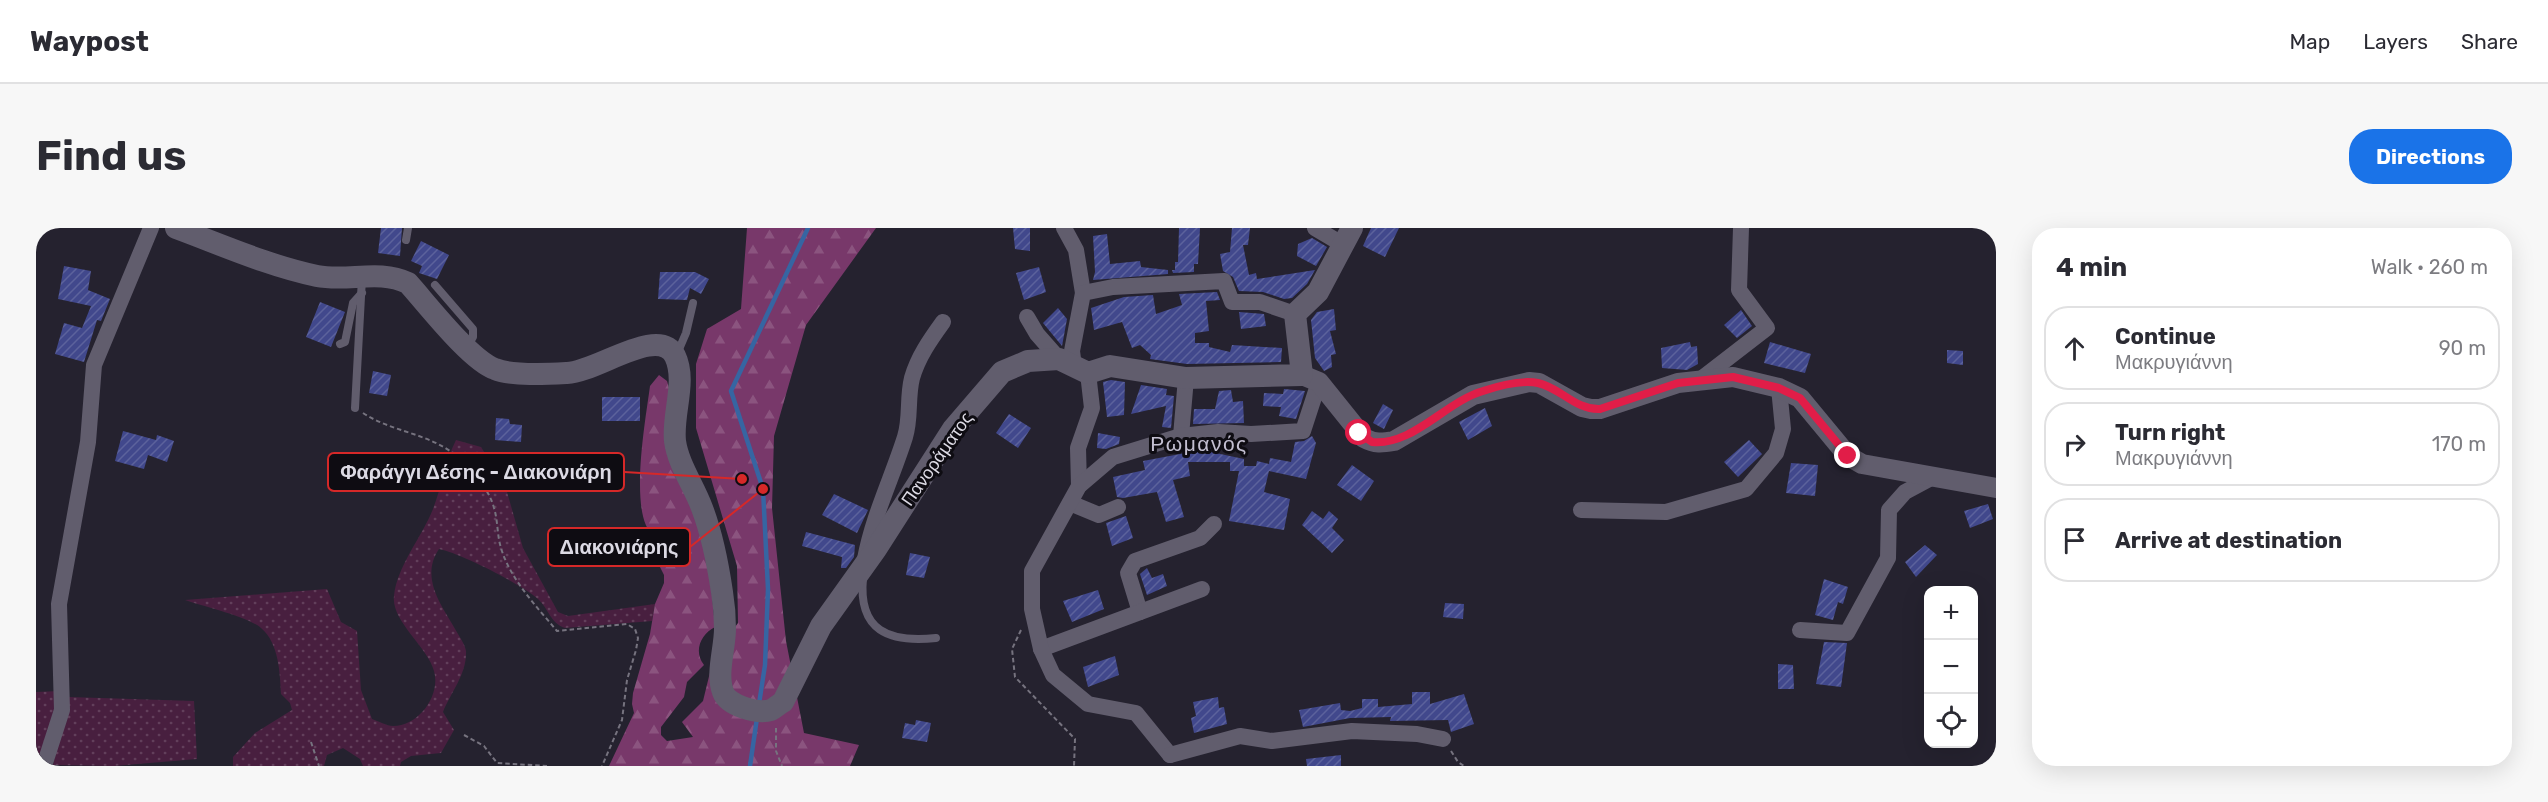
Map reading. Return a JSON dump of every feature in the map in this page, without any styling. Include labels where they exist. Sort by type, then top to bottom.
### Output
[{"type":"main road","points":[[176,228],[318,276],[362,285],[395,277],[408,283],[479,360],[496,369],[531,373],[585,371],[650,343],[666,346],[675,357],[679,378],[675,414],[676,444],[708,525],[722,591],[725,629],[721,682],[723,693],[729,700],[763,709]]},
{"type":"main road","points":[[1310,378],[1295,314],[1321,289],[1347,236]]},
{"type":"main road","name":"Πανοράματος","points":[[763,709],[783,702],[821,626],[864,566],[953,429],[1002,372],[1028,361],[1073,366],[1110,366],[1186,378],[1310,378]]},
{"type":"street","points":[[44,766],[62,710],[59,604],[88,442],[94,365],[151,228]]},
{"type":"street","points":[[1064,228],[1076,250],[1083,293],[1072,351],[1073,366]]},
{"type":"street","points":[[1315,228],[1347,236]]},
{"type":"street","points":[[1701,379],[1767,328],[1739,290],[1741,228]]},
{"type":"street","points":[[1083,293],[1113,287],[1224,281],[1232,302],[1260,302],[1295,314]]},
{"type":"street","points":[[1027,317],[1073,366],[1092,408],[1078,448],[1079,486]]},
{"type":"street","points":[[864,566],[877,511],[911,415],[912,379],[924,350],[943,322]]},
{"type":"street","points":[[1310,378],[1364,438],[1372,442],[1383,443],[1394,441],[1484,391],[1528,382],[1539,383],[1582,407],[1600,409],[1678,383],[1733,377],[1779,388],[1800,398],[1848,456],[1862,464],[1996,488]]},
{"type":"street","points":[[1181,436],[1186,378]]},
{"type":"street","points":[[1310,378],[1303,431],[1251,434],[1218,432],[1181,436],[1113,457],[1079,486],[1032,571],[1032,609],[1041,649],[1053,675],[1088,704],[1136,713],[1169,760],[1240,736],[1272,741],[1352,731],[1417,734],[1443,739]]},
{"type":"street","points":[[1581,510],[1666,512],[1746,489],[1776,453],[1783,429],[1779,388]]},
{"type":"street","points":[[1800,630],[1847,633],[1888,558],[1889,510],[1905,492],[1933,477]]},
{"type":"street","points":[[1070,503],[1099,515],[1118,507]]},
{"type":"street","points":[[1140,612],[1128,573],[1135,561],[1200,538],[1214,524]]},
{"type":"street","points":[[1041,649],[1202,589]]},
{"type":"lane","points":[[406,240],[408,228]]},
{"type":"lane","points":[[339,344],[345,342],[353,303],[362,285]]},
{"type":"lane","points":[[355,408],[362,285]]},
{"type":"lane","points":[[435,285],[473,329],[473,337],[467,347]]},
{"type":"lane","points":[[675,357],[687,333],[693,303]]},
{"type":"lane","points":[[864,566],[863,605],[871,624],[887,634],[902,638],[936,638]]},
{"type":"path","points":[[355,408],[378,423],[422,435],[459,458],[467,466],[490,497],[501,548],[512,573],[557,631],[627,624],[635,629],[638,638],[627,680],[622,720],[602,766]]},
{"type":"path","points":[[1032,609],[1012,648],[1015,677],[1075,739],[1074,766]]},
{"type":"path","points":[[763,709],[782,766]]},
{"type":"path","points":[[464,735],[484,746],[497,764],[547,766]]},
{"type":"path","points":[[1443,739],[1458,762],[1464,766]]},
{"type":"path","points":[[311,742],[319,766]]},
{"type":"shaded area","points":[[456,440],[481,447],[505,485],[523,548],[558,612],[568,616],[655,604],[652,621],[565,628],[556,623],[538,599],[518,585],[475,563],[439,549],[433,560],[432,582],[435,593],[466,651],[461,675],[443,712],[454,730],[441,753],[411,756],[401,762],[400,766],[363,766],[360,759],[343,748],[327,755],[324,766],[233,766],[233,757],[255,733],[292,710],[290,703],[281,694],[275,650],[267,634],[255,624],[185,600],[327,589],[341,622],[357,631],[361,690],[372,719],[393,726],[411,721],[426,708],[431,699],[434,690],[434,671],[425,653],[398,615],[394,596],[400,574],[433,509]]},
{"type":"shaded area","points":[[60,691],[38,766],[36,766],[36,692]]},
{"type":"shaded area","points":[[69,697],[194,701],[197,759],[114,766],[53,765]]},
{"type":"green space","points":[[747,228],[876,228],[806,325],[774,436],[772,508],[786,641],[804,733],[859,745],[850,766],[609,766],[634,713],[633,693],[650,634],[655,604],[664,583],[664,575],[654,555],[653,535],[646,524],[641,508],[640,487],[650,386],[659,375],[667,381],[670,391],[706,532],[715,627],[702,638],[700,643],[699,654],[704,665],[687,682],[684,697],[661,727],[661,735],[667,741],[693,737],[682,722],[703,701],[714,656],[738,623],[737,566],[696,428],[696,364],[707,329],[741,309]]},
{"type":"building","points":[[381,228],[402,228],[400,256],[378,253]]},
{"type":"building","points":[[1013,228],[1030,228],[1030,251],[1015,249]]},
{"type":"building","points":[[1179,228],[1200,228],[1198,264],[1194,264],[1194,272],[1173,273],[1175,262],[1178,262]]},
{"type":"building","points":[[1232,228],[1250,228],[1248,245],[1243,245],[1249,275],[1256,273],[1257,279],[1315,270],[1307,284],[1292,298],[1284,299],[1263,292],[1239,291],[1233,277],[1223,271],[1220,254],[1230,252]]},
{"type":"building","points":[[1371,228],[1399,228],[1385,257],[1363,246]]},
{"type":"building","points":[[1107,234],[1110,264],[1140,261],[1141,267],[1168,270],[1168,274],[1093,280],[1095,272],[1093,236]]},
{"type":"building","points":[[1312,238],[1327,247],[1316,266],[1297,256],[1298,244]]},
{"type":"building","points":[[421,241],[449,255],[437,279],[419,273],[422,266],[411,261]]},
{"type":"building","points":[[64,266],[91,271],[88,290],[110,299],[101,321],[97,320],[84,362],[55,354],[64,323],[82,328],[91,306],[58,299]]},
{"type":"building","points":[[1039,267],[1046,292],[1024,300],[1016,273]]},
{"type":"building","points":[[660,272],[695,272],[709,279],[701,294],[690,288],[687,300],[658,299]]},
{"type":"building","points":[[1217,292],[1220,300],[1206,301],[1209,331],[1195,333],[1195,343],[1209,343],[1209,347],[1230,352],[1232,345],[1282,348],[1281,362],[1187,364],[1150,359],[1151,355],[1140,345],[1132,348],[1122,322],[1094,330],[1091,308],[1124,297],[1153,295],[1156,314],[1182,305],[1179,294]]},
{"type":"building","points":[[320,302],[345,312],[331,347],[306,337]]},
{"type":"building","points":[[1058,308],[1067,319],[1062,346],[1043,323]]},
{"type":"building","points":[[1334,309],[1336,330],[1330,331],[1336,354],[1331,355],[1332,367],[1324,371],[1315,358],[1311,320],[1317,312]]},
{"type":"building","points":[[1741,310],[1752,326],[1737,338],[1724,325]]},
{"type":"building","points":[[1239,312],[1264,314],[1266,326],[1241,329]]},
{"type":"building","points":[[1690,342],[1691,347],[1697,346],[1698,364],[1687,370],[1662,368],[1661,348]]},
{"type":"building","points":[[1770,342],[1811,354],[1805,373],[1764,363]]},
{"type":"building","points":[[1947,350],[1963,351],[1963,365],[1947,363]]},
{"type":"building","points":[[373,371],[391,375],[387,396],[369,393]]},
{"type":"building","points":[[1111,380],[1125,382],[1124,415],[1107,417],[1103,382]]},
{"type":"building","points":[[1141,385],[1167,389],[1166,395],[1174,396],[1171,428],[1162,427],[1166,406],[1131,414]]},
{"type":"building","points":[[1284,389],[1305,391],[1296,419],[1279,416],[1281,407],[1263,406],[1264,393],[1283,394]]},
{"type":"building","points":[[1231,390],[1233,402],[1243,401],[1244,423],[1193,424],[1194,409],[1215,409],[1219,391]]},
{"type":"building","points":[[602,397],[640,397],[640,421],[602,421]]},
{"type":"building","points":[[1383,404],[1393,410],[1384,429],[1373,423]]},
{"type":"building","points":[[1485,408],[1492,426],[1468,440],[1459,422]]},
{"type":"building","points":[[1009,414],[1031,428],[1018,448],[996,433]]},
{"type":"building","points":[[496,418],[509,419],[510,424],[522,425],[521,442],[495,440]]},
{"type":"building","points":[[123,431],[156,440],[157,435],[174,441],[167,462],[148,455],[144,469],[115,461]]},
{"type":"building","points":[[1098,433],[1120,437],[1119,444],[1106,449],[1097,448]]},
{"type":"building","points":[[1312,436],[1316,443],[1306,479],[1269,471],[1264,492],[1290,499],[1284,530],[1229,521],[1239,471],[1230,471],[1230,462],[1188,462],[1190,476],[1173,480],[1184,517],[1166,522],[1157,492],[1117,497],[1113,477],[1145,470],[1143,461],[1196,451],[1195,445],[1211,443],[1211,452],[1244,459],[1244,466],[1256,466],[1257,461],[1269,464],[1270,458],[1291,462],[1295,442],[1304,441]]},
{"type":"building","points":[[1749,440],[1762,454],[1738,477],[1724,462]]},
{"type":"building","points":[[1791,463],[1818,465],[1815,496],[1786,493]]},
{"type":"building","points":[[1352,465],[1374,481],[1361,501],[1337,485]]},
{"type":"building","points":[[834,494],[868,510],[857,533],[822,515]]},
{"type":"building","points":[[1988,504],[1993,519],[1970,528],[1964,511]]},
{"type":"building","points":[[1312,511],[1323,519],[1329,511],[1338,519],[1332,528],[1344,540],[1332,553],[1302,525]]},
{"type":"building","points":[[1126,516],[1133,538],[1112,546],[1106,523]]},
{"type":"building","points":[[806,532],[855,545],[854,557],[846,568],[841,568],[842,557],[802,546]]},
{"type":"building","points":[[1925,545],[1937,555],[1916,577],[1905,562]]},
{"type":"building","points":[[910,553],[930,557],[924,578],[906,575]]},
{"type":"building","points":[[1147,568],[1152,578],[1163,574],[1167,586],[1147,595],[1140,574]]},
{"type":"building","points":[[1824,579],[1848,587],[1843,604],[1838,602],[1833,620],[1815,615]]},
{"type":"building","points":[[1098,590],[1104,609],[1072,622],[1063,601]]},
{"type":"building","points":[[1445,603],[1464,604],[1463,619],[1443,617]]},
{"type":"building","points":[[1824,642],[1847,643],[1841,687],[1816,684]]},
{"type":"building","points":[[1115,656],[1119,675],[1088,687],[1083,667]]},
{"type":"building","points":[[1778,664],[1793,665],[1794,689],[1778,689]]},
{"type":"building","points":[[1412,692],[1430,692],[1430,704],[1464,694],[1474,724],[1451,732],[1448,720],[1390,721],[1391,717],[1350,718],[1303,727],[1299,710],[1340,703],[1341,710],[1350,711],[1362,708],[1362,699],[1378,699],[1378,707],[1412,704]]},
{"type":"building","points":[[1218,697],[1219,708],[1224,707],[1227,724],[1194,733],[1191,718],[1196,716],[1193,702]]},
{"type":"building","points":[[916,720],[931,723],[927,742],[902,738],[905,723],[915,725]]},
{"type":"building","points":[[1341,755],[1341,766],[1307,766],[1306,759]]},
{"type":"waterway","points":[[759,704],[765,665],[768,589],[763,489],[731,391],[808,228]]},
{"type":"waterway","points":[[750,766],[757,718]]},
{"type":"place","name":"Φαράγγι Δέσης - Διακονιάρη","points":[[742,479]]},
{"type":"place","name":"Διακονιάρης","points":[[763,489]]},
{"type":"district","name":"Ρωμανός","points":[[1199,443]]},
{"type":"route","points":[[1359,433],[1372,442],[1394,441],[1473,395],[1528,382],[1539,383],[1550,388],[1582,407],[1600,409],[1678,383],[1733,377],[1779,388],[1800,398],[1819,418],[1848,456]]}]
